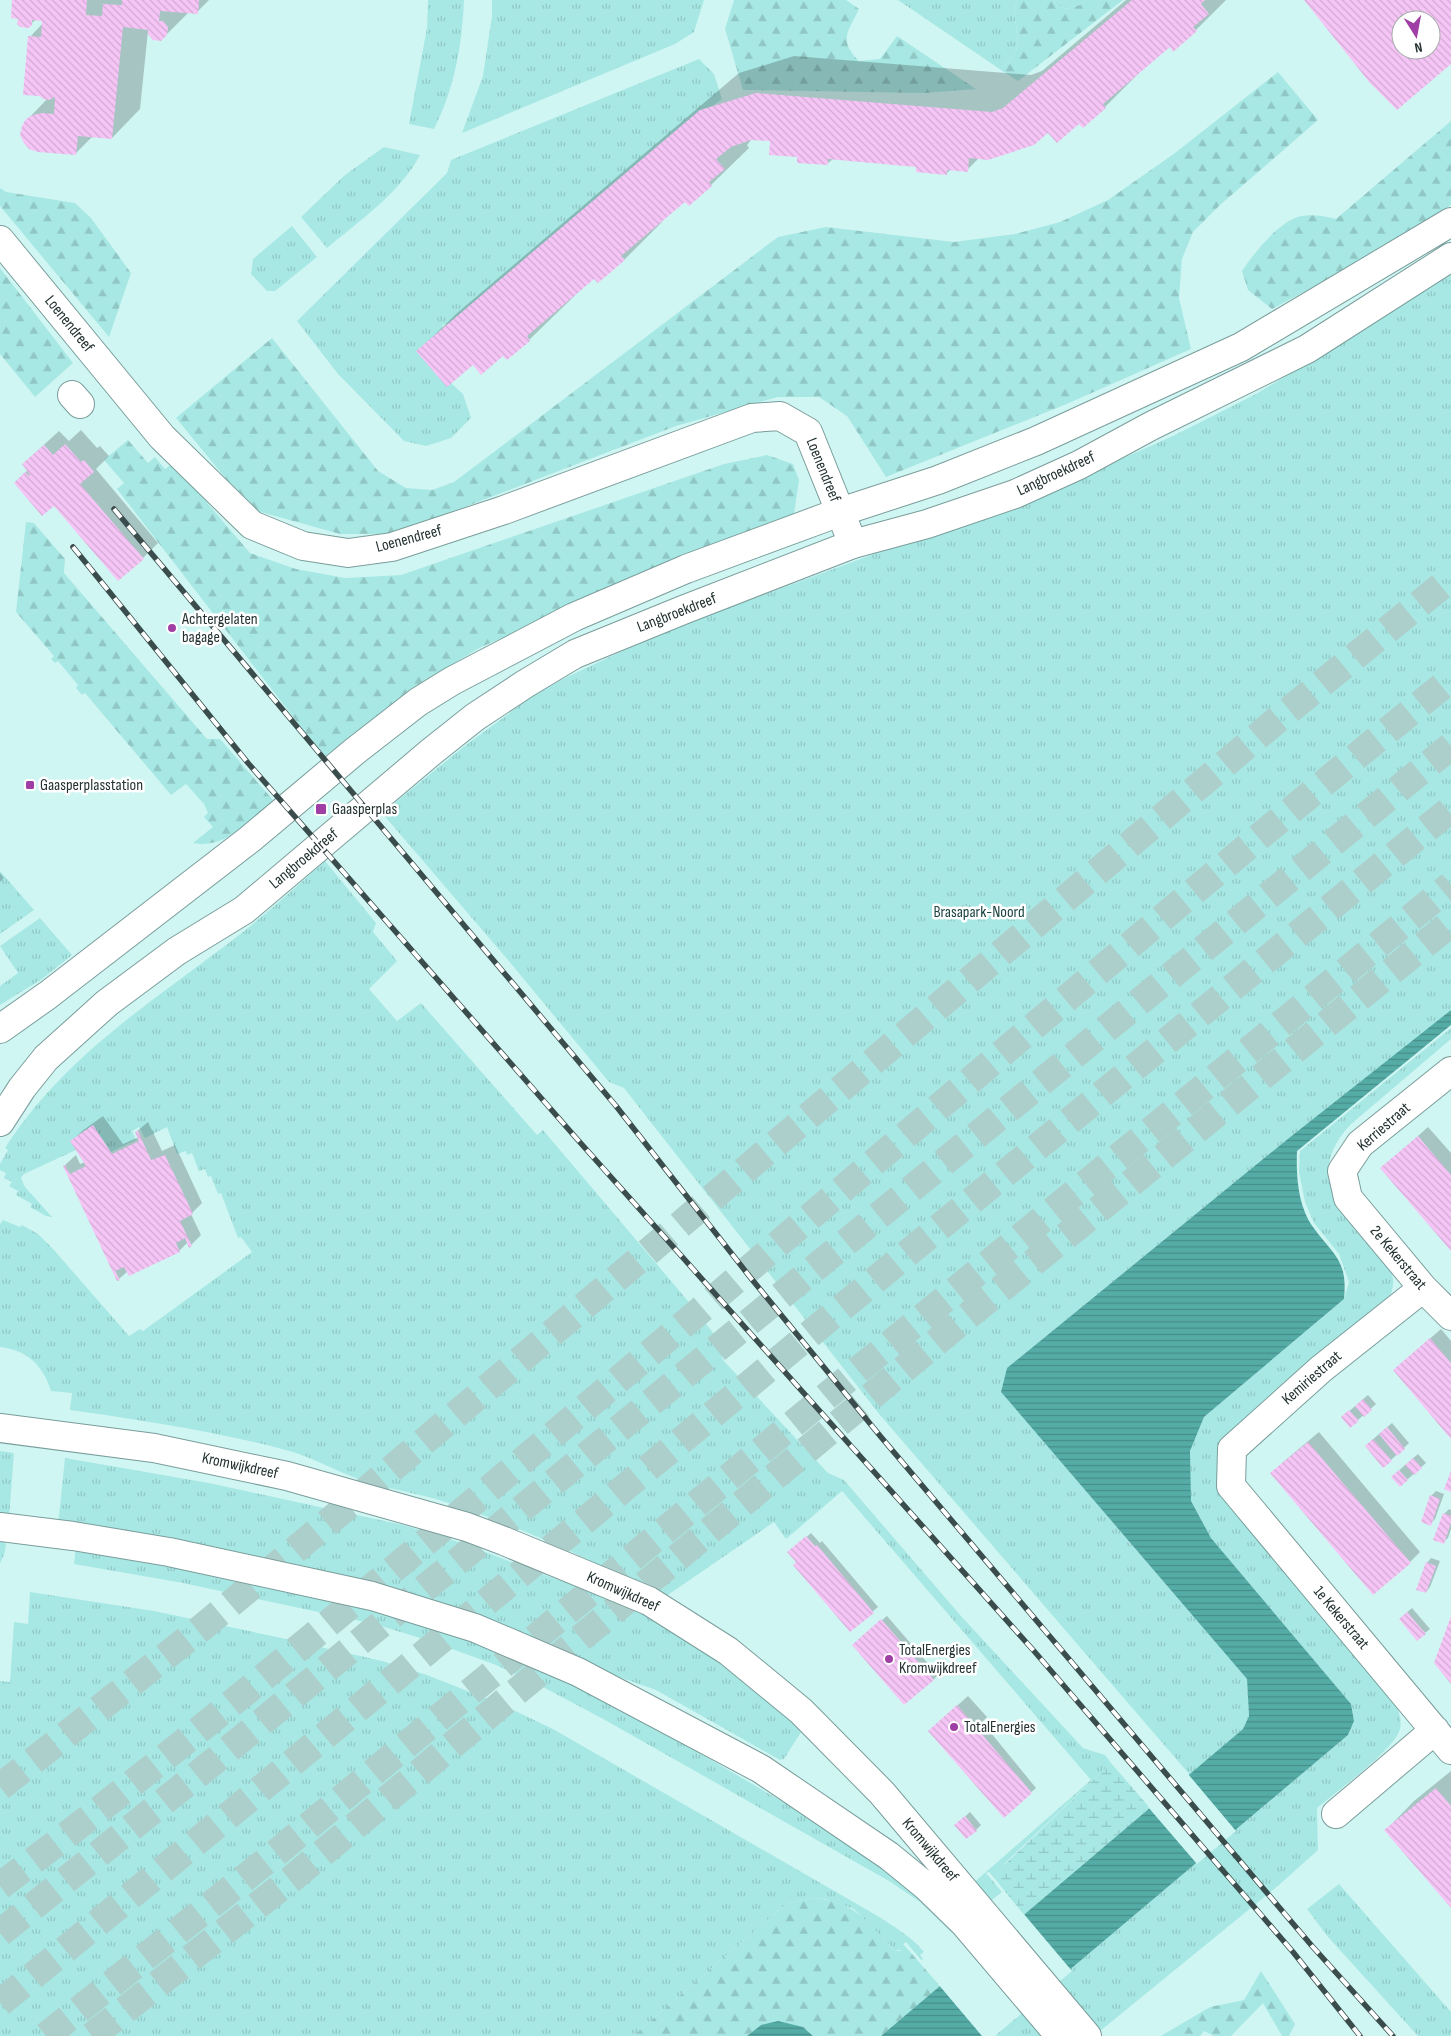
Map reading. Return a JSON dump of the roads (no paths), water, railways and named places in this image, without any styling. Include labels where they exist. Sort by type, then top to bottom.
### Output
[{"type":"main road","points":[[0,1029],[48,995],[250,839],[355,751],[427,696],[452,681],[574,617],[686,569],[840,512],[938,480],[1036,441],[1240,347],[1451,222]]},
{"type":"main road","name":"Loenendreef","points":[[0,240],[162,437],[252,525],[303,546],[348,553],[392,547],[504,510],[752,418],[780,416],[808,432],[853,544]]},
{"type":"main road","name":"Langbroekdreef","points":[[0,1122],[22,1088],[46,1058],[107,1003],[177,950],[244,910],[431,752],[475,717],[516,689],[575,654],[853,544],[926,524],[1015,494],[1079,465],[1151,426],[1307,349],[1451,256]]},
{"type":"main road","name":"Kerriestraat","points":[[1348,1198],[1342,1171],[1360,1144],[1451,1071]]},
{"type":"main road","name":"2e Kekerstraat","points":[[1348,1198],[1423,1288],[1451,1316]]},
{"type":"main road","name":"Kemiriestraat","points":[[1231,1486],[1232,1449],[1321,1369],[1423,1288]]},
{"type":"main road","name":"Kromwijkdreef","points":[[8,1429],[154,1448],[286,1476],[476,1530],[649,1601],[728,1651],[801,1711],[882,1793],[1060,2036]]},
{"type":"main road","name":"1e Kekerstraat","points":[[1231,1486],[1443,1740]]},
{"type":"main road","name":"Kromwijkdreef","points":[[0,1527],[73,1536],[169,1552],[337,1587],[418,1609],[508,1641],[578,1672],[761,1769],[889,1856],[927,1887],[972,1917],[1087,2036]]},
{"type":"main road","points":[[1336,1814],[1443,1740]]},
{"type":"tunnel","points":[[0,1787],[204,1626],[1271,725],[1451,578]]},
{"type":"tunnel","points":[[0,1886],[129,1786],[320,1631],[626,1374],[1095,974],[1451,679]]},
{"type":"tunnel","points":[[0,1933],[207,1767],[1451,746]]},
{"type":"tunnel","points":[[0,2003],[909,1252],[1451,809]]},
{"type":"tunnel","points":[[46,2036],[276,1853],[863,1366],[1451,885]]},
{"type":"tunnel","points":[[92,2036],[294,1877],[964,1319],[1451,923]]},
{"type":"railway","points":[[114,509],[616,1106],[750,1277],[881,1437],[1312,1946],[1393,2036]]},
{"type":"railway","points":[[73,547],[248,763],[577,1139],[1034,1651],[1293,1952],[1360,2036]]},
{"type":"place","name":"Achtergelaten bagage","points":[[172,628]]},
{"type":"place","name":"Gaasperplasstation","points":[[30,785]]},
{"type":"place","name":"Gaasperplas","points":[[321,809]]},
{"type":"place","name":"TotalEnergies Kromwijkdreef","points":[[889,1659]]},
{"type":"place","name":"TotalEnergies","points":[[954,1727]]},
{"type":"park label","name":"Brasapark-Noord","points":[[979,912]]}]
